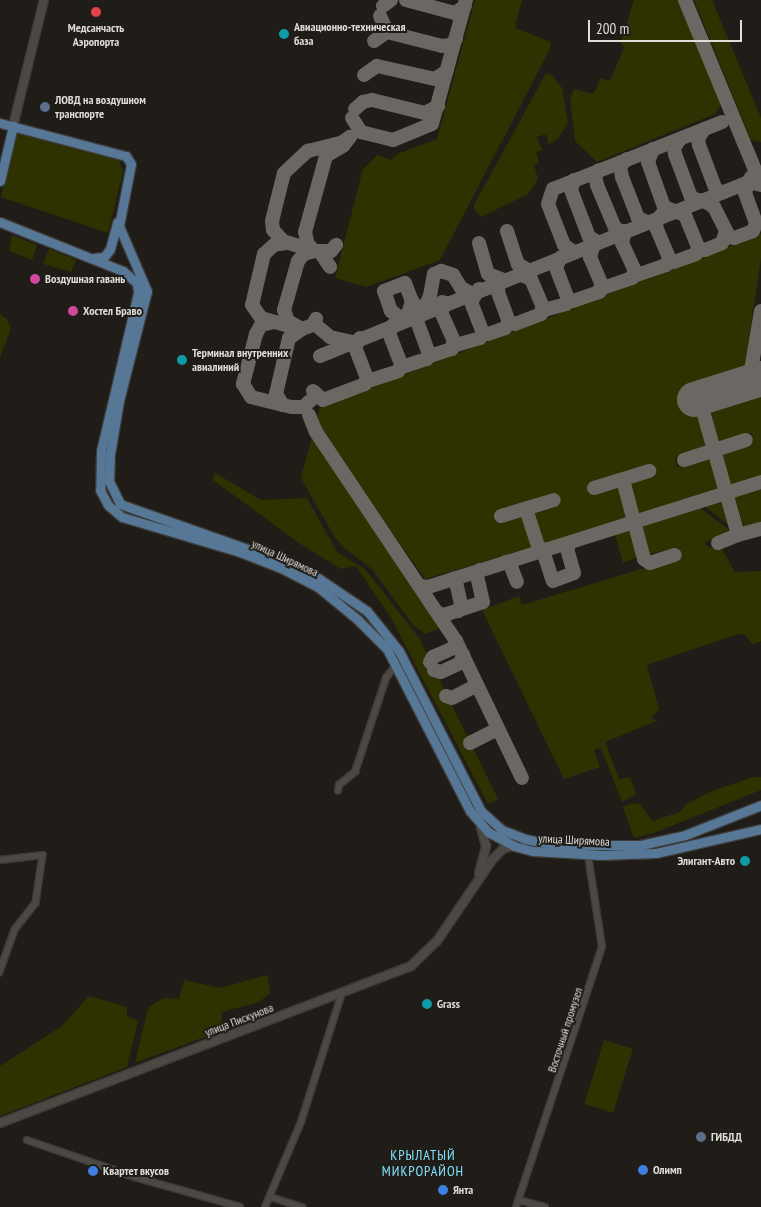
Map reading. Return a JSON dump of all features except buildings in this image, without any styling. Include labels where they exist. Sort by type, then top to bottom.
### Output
[{"type":"main road","name":"улица Ширямова","points":[[0,123],[128,158],[131,168],[120,211],[120,230],[147,290],[114,428],[108,472],[113,494],[127,508],[268,554],[303,570],[339,591],[374,619],[399,651],[476,802],[493,824],[526,839],[556,845],[622,846],[660,842],[761,805]]},
{"type":"main road","points":[[0,181],[13,126]]},
{"type":"main road","points":[[85,257],[99,259],[110,249],[120,211]]},
{"type":"main road","name":"улица Ширямова","points":[[0,222],[129,275],[138,287],[100,452],[100,490],[108,505],[122,517],[274,565],[314,585],[336,601],[368,629],[396,666],[478,823],[491,834],[514,846],[543,853],[588,855],[656,853],[761,829]]},
{"type":"main road","points":[[336,601],[345,605],[348,600],[339,591]]},
{"type":"main road","points":[[368,629],[366,619],[374,619]]},
{"type":"street","points":[[13,126],[44,0]]},
{"type":"street","points":[[338,791],[340,785],[355,772],[386,678],[396,666]]},
{"type":"street","name":"улица Пискунова","points":[[464,906],[484,858],[485,840],[478,823]]},
{"type":"street","name":"улица Пискунова","points":[[0,1123],[411,966],[437,942],[464,906],[492,860],[504,848],[514,846]]},
{"type":"street","points":[[0,860],[43,855],[36,903],[15,930],[0,972]]},
{"type":"street","name":"Восточный промузел","points":[[516,1207],[602,947],[588,855]]},
{"type":"street","points":[[265,1207],[271,1197],[310,1095],[342,993]]},
{"type":"street","points":[[27,1140],[134,1177],[240,1207]]},
{"type":"street","points":[[271,1197],[302,1207]]},
{"type":"street","points":[[519,1200],[545,1207]]},
{"type":"green space","points":[[475,0],[522,0],[515,28],[551,42],[550,49],[440,260],[366,287],[335,278],[363,169],[377,155],[391,160],[397,154],[437,139]]},
{"type":"green space","points":[[634,0],[680,0],[721,101],[720,106],[715,114],[597,162],[575,141],[570,99],[574,89],[593,94],[601,78],[610,81],[624,48],[621,42]]},
{"type":"green space","points":[[694,0],[712,0],[761,118],[761,142],[751,140]]},
{"type":"green space","points":[[546,73],[553,76],[562,88],[568,123],[558,139],[549,144],[546,134],[537,137],[542,150],[536,152],[539,163],[534,165],[538,179],[528,194],[481,217],[474,209],[474,205]]},
{"type":"green space","points":[[16,130],[118,157],[123,172],[108,233],[1,197]]},
{"type":"green space","points":[[761,234],[761,258],[744,372],[679,393],[682,405],[698,400],[710,446],[675,458],[677,467],[713,456],[723,488],[641,515],[636,513],[626,482],[656,473],[653,464],[589,484],[591,493],[620,484],[629,513],[627,519],[542,545],[530,513],[560,503],[557,494],[495,514],[498,522],[525,514],[536,546],[425,579],[315,424],[320,408]]},
{"type":"green space","points":[[12,235],[37,245],[32,260],[9,251]]},
{"type":"green space","points":[[49,249],[76,260],[71,272],[43,264]]},
{"type":"green space","points":[[0,315],[6,318],[11,328],[0,358]]},
{"type":"green space","points":[[761,390],[761,477],[730,486],[721,453],[754,442],[751,433],[718,443],[710,406]]},
{"type":"green space","points":[[312,437],[440,624],[438,629],[426,634],[414,626],[372,569],[344,548],[334,536],[301,478]]},
{"type":"green space","points":[[215,473],[261,500],[307,498],[337,552],[365,569],[419,638],[498,799],[488,804],[391,618],[356,566],[341,569],[302,545],[213,480]]},
{"type":"green space","points":[[761,485],[761,522],[744,527],[733,494]]},
{"type":"green space","points":[[723,496],[726,498],[735,530],[702,504]]},
{"type":"green space","points":[[696,505],[732,532],[705,542],[706,546],[722,549],[735,572],[761,571],[761,641],[753,645],[745,635],[738,634],[647,665],[659,709],[651,719],[659,720],[605,742],[619,779],[630,777],[636,794],[622,802],[601,748],[594,750],[600,767],[564,779],[482,610],[519,596],[522,605],[681,557],[679,548],[648,554],[640,527],[642,522]]},
{"type":"green space","points":[[629,526],[633,527],[642,555],[623,563],[614,531]]},
{"type":"green space","points":[[372,621],[396,651],[478,813],[500,833],[557,848],[539,849],[511,841],[489,829],[475,813],[393,654],[370,624]]},
{"type":"green space","points":[[753,777],[761,777],[761,790],[654,833],[634,838],[623,807],[631,803],[640,804],[652,821],[680,812],[687,804],[712,791]]},
{"type":"green space","points":[[267,975],[270,993],[259,1002],[222,1012],[221,1031],[135,1063],[148,1008],[163,998],[179,999],[184,980],[220,988]]},
{"type":"green space","points":[[89,996],[127,1007],[127,1016],[138,1020],[127,1067],[0,1116],[0,1066],[62,1026]]},
{"type":"green space","points":[[604,1040],[633,1049],[613,1113],[584,1104]]},
{"type":"taxiway","points":[[383,6],[391,0]]},
{"type":"taxiway","points":[[406,0],[455,13],[465,6]]},
{"type":"taxiway","points":[[352,118],[361,132],[393,140],[432,124],[466,0]]},
{"type":"taxiway","points":[[685,0],[761,184]]},
{"type":"taxiway","points":[[380,16],[385,27],[392,32]]},
{"type":"taxiway","points":[[374,41],[387,32],[442,46],[451,45],[456,39]]},
{"type":"taxiway","points":[[364,75],[377,66],[435,79],[447,71]]},
{"type":"taxiway","points":[[355,109],[363,102],[372,100],[425,113],[438,106]]},
{"type":"taxiway","points":[[574,252],[564,245],[548,204],[553,189],[722,122]]},
{"type":"taxiway","points":[[704,129],[698,139],[699,145],[716,190],[723,192]]},
{"type":"taxiway","points":[[315,251],[283,241],[273,230],[272,221],[284,173],[308,151],[341,143],[350,137],[343,146],[326,156],[305,232],[308,245],[315,251],[331,251],[336,245]]},
{"type":"taxiway","points":[[680,139],[674,148],[675,154],[691,197],[699,201]]},
{"type":"taxiway","points":[[653,149],[648,162],[664,207],[685,215],[698,248],[705,250],[722,243],[725,234]]},
{"type":"taxiway","points":[[627,159],[620,166],[622,177],[638,218],[647,222]]},
{"type":"taxiway","points":[[599,170],[595,176],[597,185],[615,228],[623,232]]},
{"type":"taxiway","points":[[702,200],[714,207],[729,237],[734,238],[753,231],[756,223],[745,192],[751,177]]},
{"type":"taxiway","points":[[574,180],[571,190],[589,237],[598,242]]},
{"type":"taxiway","points":[[320,356],[748,182],[761,185]]},
{"type":"taxiway","points":[[663,213],[657,220],[656,227],[670,260],[674,262],[696,254],[698,248]]},
{"type":"taxiway","points":[[507,231],[518,264],[528,270]]},
{"type":"taxiway","points":[[625,231],[622,243],[637,275],[666,265],[669,259]]},
{"type":"taxiway","points":[[286,243],[274,245],[264,254],[252,305],[261,318],[293,327]]},
{"type":"taxiway","points":[[479,243],[488,274],[504,280],[499,283],[498,292],[509,323],[515,324],[541,314],[542,308]]},
{"type":"taxiway","points":[[594,244],[590,257],[603,288],[632,278],[634,272]]},
{"type":"taxiway","points":[[315,251],[304,254],[298,261],[284,310],[288,321],[302,329],[313,325],[316,319]]},
{"type":"taxiway","points":[[320,252],[330,267]]},
{"type":"taxiway","points":[[519,274],[531,279],[544,310],[566,304],[568,299],[556,267],[561,257]]},
{"type":"taxiway","points":[[412,301],[407,317],[402,319],[391,311],[384,291],[405,283],[412,301],[422,313],[430,296],[434,274],[441,271],[453,275],[461,288],[471,293]]},
{"type":"taxiway","points":[[568,299],[573,301],[599,292],[601,286]]},
{"type":"taxiway","points":[[479,289],[471,302],[483,333],[488,334],[505,328],[509,323]]},
{"type":"taxiway","points":[[442,302],[446,303],[441,312],[456,345],[480,338],[483,333]]},
{"type":"taxiway","points":[[749,382],[761,311]]},
{"type":"taxiway","points":[[420,314],[417,321],[430,356],[452,349],[453,343]]},
{"type":"taxiway","points":[[274,322],[261,325],[256,334],[243,384],[251,397],[283,405]]},
{"type":"taxiway","points":[[393,325],[389,333],[402,367],[427,359],[430,355]]},
{"type":"taxiway","points":[[317,326],[330,337],[352,342]]},
{"type":"taxiway","points":[[302,329],[289,338],[276,394],[283,405],[292,407],[303,407],[311,400]]},
{"type":"taxiway","points":[[360,338],[355,347],[368,381],[398,371],[401,366]]},
{"type":"taxiway","points":[[313,391],[323,400],[365,384],[366,380]]},
{"type":"taxiway","points":[[699,397],[738,535],[761,529]]},
{"type":"taxiway","points":[[309,415],[316,432],[456,641],[522,778]]},
{"type":"taxiway","points":[[684,460],[746,440]]},
{"type":"taxiway","points":[[594,488],[649,471]]},
{"type":"taxiway","points":[[623,480],[644,559],[650,563],[675,555]]},
{"type":"taxiway","points":[[420,586],[428,587],[761,482]]},
{"type":"taxiway","points":[[501,516],[554,500]]},
{"type":"taxiway","points":[[526,509],[540,552]]},
{"type":"taxiway","points":[[718,543],[738,535]]},
{"type":"taxiway","points":[[547,549],[544,554],[553,581],[574,573],[567,548],[570,543]]},
{"type":"taxiway","points":[[506,562],[510,564],[517,582]]},
{"type":"taxiway","points":[[438,613],[444,615],[483,602],[477,575],[480,570]]},
{"type":"taxiway","points":[[455,578],[461,605],[458,611]]},
{"type":"taxiway","points":[[430,662],[433,657],[453,648],[456,641]]},
{"type":"taxiway","points":[[434,670],[441,672],[460,663],[463,655]]},
{"type":"taxiway","points":[[446,696],[452,698],[477,685]]},
{"type":"taxiway","points":[[470,743],[498,729]]},
{"type":"runway","points":[[694,399],[761,378]]},
{"type":"place","name":"Медсанчасть Аэропорта","points":[[96,12]]},
{"type":"place","name":"Авиационно-техническая база","points":[[284,34]]},
{"type":"place","name":"ЛОВД на воздушном транспорте","points":[[45,107]]},
{"type":"place","name":"Воздушная гавань","points":[[35,279]]},
{"type":"place","name":"Хостел Браво","points":[[73,311]]},
{"type":"place","name":"Терминал внутренних авиалиний","points":[[182,360]]},
{"type":"place","name":"Элигант-Авто","points":[[745,861]]},
{"type":"place","name":"Grass","points":[[427,1004]]},
{"type":"place","name":"ГИБДД","points":[[701,1137]]},
{"type":"place","name":"Олимп","points":[[643,1170]]},
{"type":"place","name":"Квартет вкусов","points":[[93,1171]]},
{"type":"place","name":"Янта","points":[[443,1190]]},
{"type":"district","name":"КРЫЛАТЫЙ МИКРОРАЙОН","points":[[423,1164]]}]
